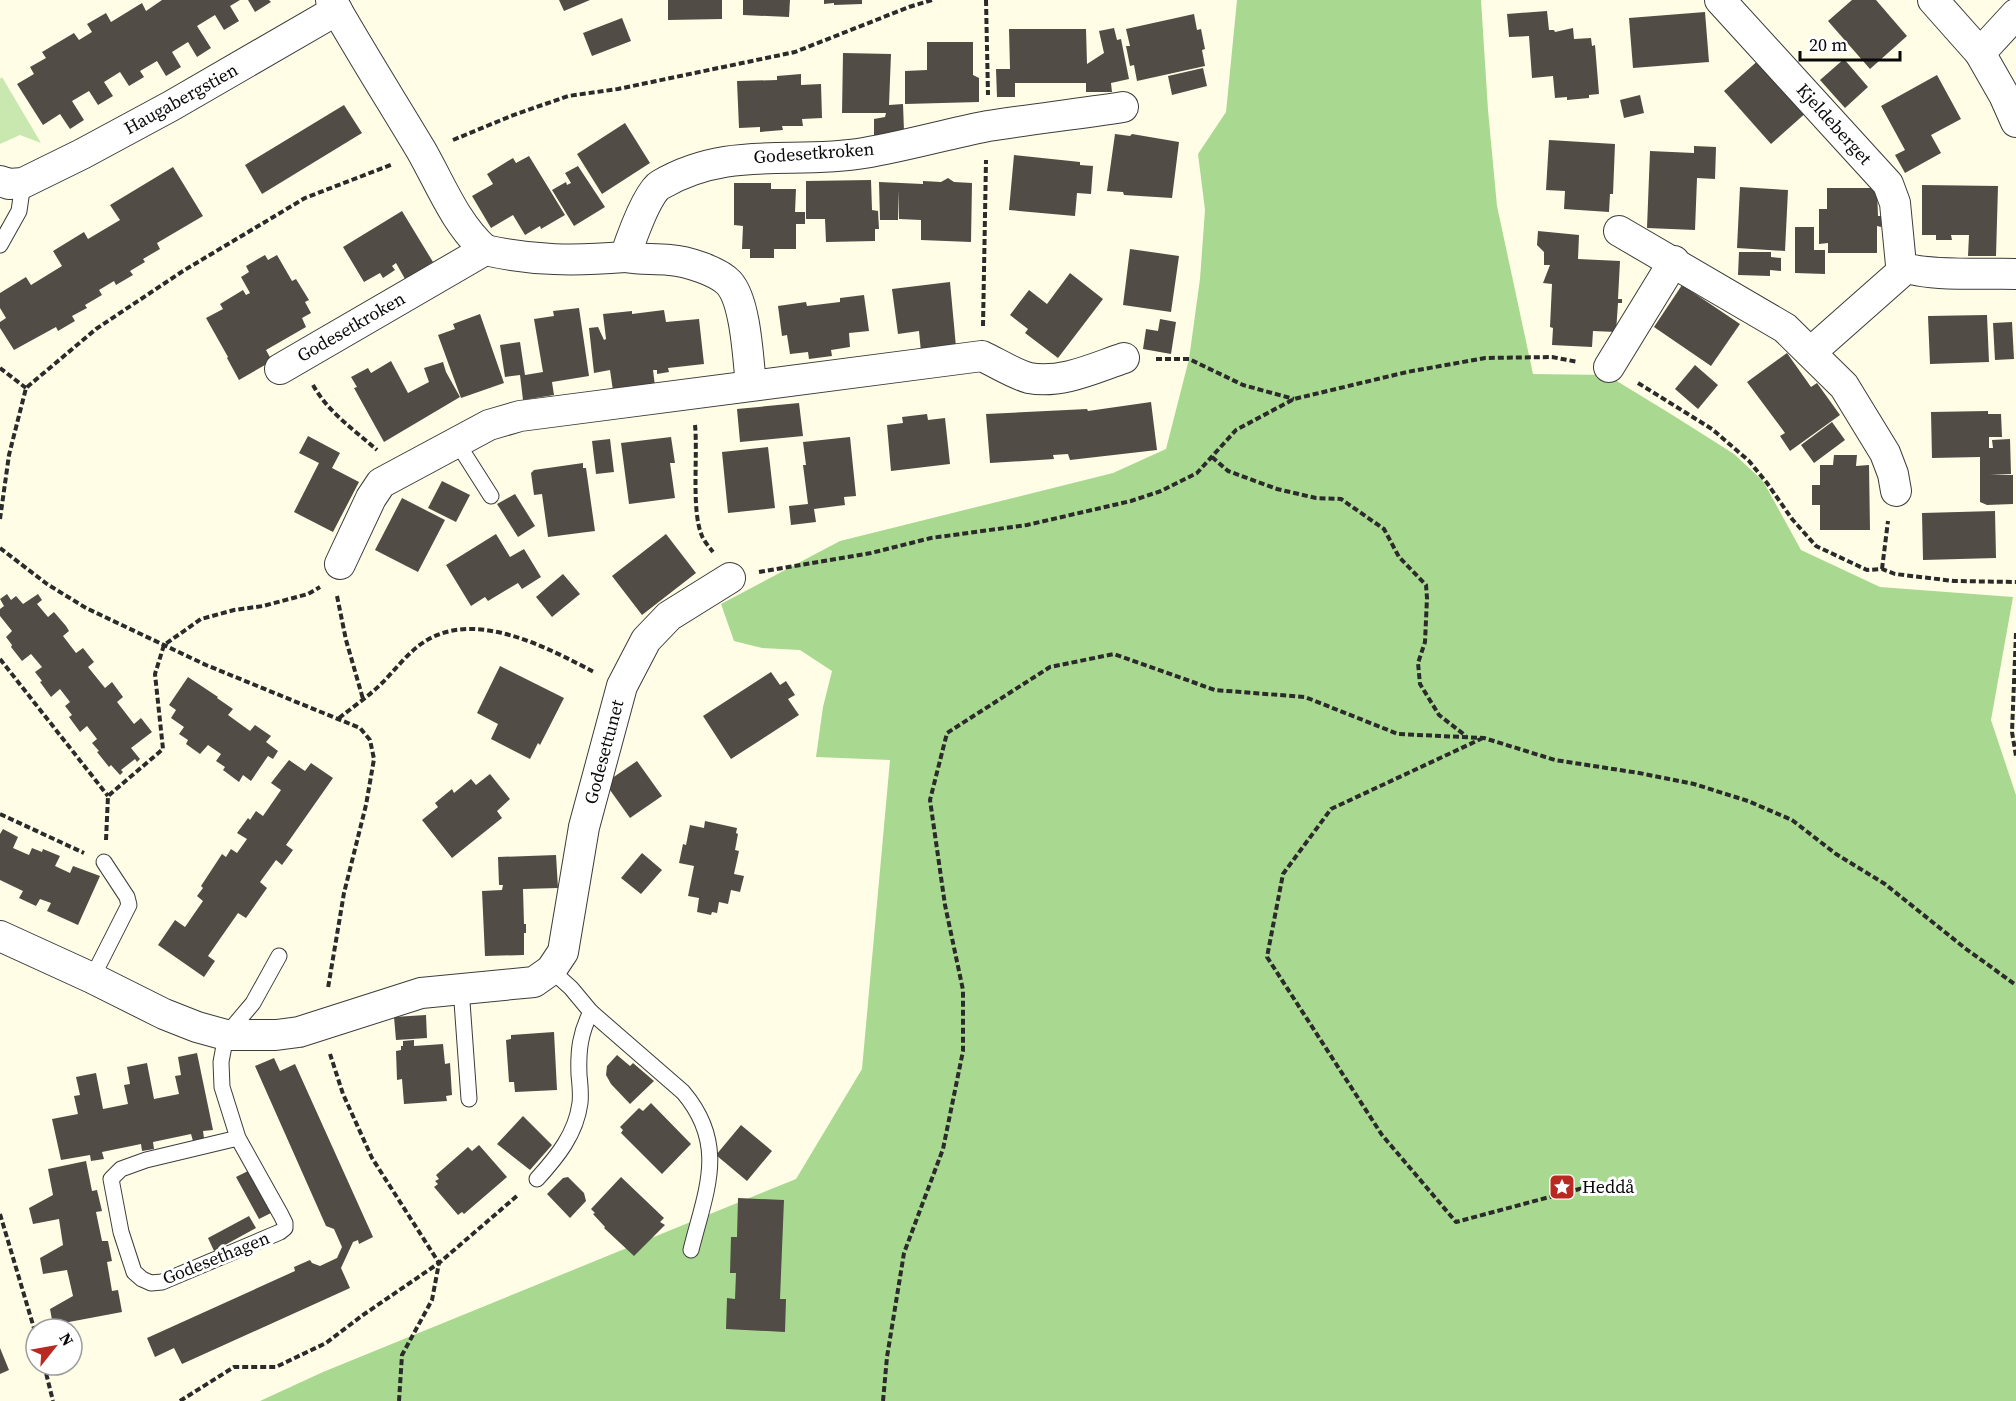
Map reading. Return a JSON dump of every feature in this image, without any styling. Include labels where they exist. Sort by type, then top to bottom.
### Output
[{"type":"street","name":"Kjeldeberget","points":[[1720,0],[1888,184],[1895,203],[1901,265],[1906,268]]},
{"type":"street","points":[[1933,0],[1980,53],[2004,95],[2016,122]]},
{"type":"street","points":[[334,5],[471,238],[485,250],[515,257],[550,260],[625,257],[644,261],[669,260],[697,265],[729,282],[741,304],[751,385]]},
{"type":"street","name":"Haugabergstien","points":[[11,182],[171,106],[334,5]]},
{"type":"street","points":[[1980,53],[2016,14]]},
{"type":"street","name":"Godesetkroken","points":[[625,257],[638,222],[657,186],[698,167],[740,158],[797,158],[863,153],[988,126],[1123,107]]},
{"type":"street","points":[[1619,231],[1674,261],[1785,328],[1811,352],[1844,386],[1885,453],[1893,474],[1896,491]]},
{"type":"street","name":"Godesetkroken","points":[[289,364],[485,250]]},
{"type":"street","points":[[1609,367],[1674,261]]},
{"type":"street","points":[[1811,352],[1906,268],[1951,273],[2016,274]]},
{"type":"street","points":[[337,568],[371,498],[381,483],[489,425],[520,416],[982,356],[1027,377],[1052,380],[1124,358]]},
{"type":"street","name":"Godesettunet","points":[[551,970],[563,952],[584,827],[622,686],[646,640],[669,616],[730,578]]},
{"type":"street","points":[[0,936],[164,1014],[197,1028],[226,1035],[276,1035],[299,1032],[421,993],[534,982],[551,970]]},
{"type":"lane","name":"Haugabergstien","points":[[0,245],[20,211],[11,182]]},
{"type":"lane","points":[[456,441],[490,496]]},
{"type":"lane","points":[[92,978],[129,905],[121,886],[104,862]]},
{"type":"lane","points":[[226,1035],[253,1004],[279,956]]},
{"type":"lane","points":[[551,970],[571,988],[591,1012],[683,1092],[696,1108],[706,1128],[711,1149],[708,1181],[691,1250]]},
{"type":"lane","points":[[461,988],[469,1099]]},
{"type":"lane","points":[[537,1179],[568,1141],[574,1125],[580,1104],[579,1043],[583,1027],[591,1012]]},
{"type":"lane","name":"Godesethagen","points":[[226,1035],[221,1062],[222,1087],[238,1138],[281,1215],[285,1228],[162,1282],[151,1283],[142,1279],[134,1272],[121,1232],[111,1179],[121,1169],[146,1160],[238,1138]]},
{"type":"path","points":[[982,356],[988,126],[986,0]]},
{"type":"path","points":[[698,446],[697,512],[702,535],[730,578],[871,552],[931,538],[1028,525],[1131,501],[1161,491],[1197,472],[1236,430],[1294,399],[1407,372],[1485,358],[1552,357],[1609,367],[1669,401],[1712,429],[1749,461],[1792,519],[1816,546],[1867,570],[1882,569],[1895,574],[1954,581],[2016,582]]},
{"type":"path","points":[[1124,358],[1189,359],[1243,385],[1294,399]]},
{"type":"path","points":[[289,364],[338,417],[392,464],[399,474]]},
{"type":"path","points":[[0,368],[26,388]]},
{"type":"path","points":[[1212,457],[1228,471],[1277,489],[1316,498],[1341,499],[1384,529],[1399,557],[1426,585],[1425,642],[1419,663],[1420,684],[1439,715],[1466,737]]},
{"type":"path","points":[[1882,569],[1886,528],[1896,491]]},
{"type":"path","points":[[0,548],[47,584],[86,608],[206,666],[360,728],[370,740],[374,759],[366,806],[344,893],[322,1026],[343,1094],[372,1158],[439,1263],[432,1300],[402,1355],[399,1401]]},
{"type":"path","points":[[108,796],[163,749],[155,674],[164,645],[201,619],[308,594],[326,583],[337,568]]},
{"type":"path","points":[[337,568],[339,611],[363,699]]},
{"type":"path","points":[[338,718],[363,699],[423,643],[452,630],[473,628],[541,645],[622,686]]},
{"type":"path","points":[[2016,633],[2013,732],[2016,756]]},
{"type":"path","points":[[883,1401],[887,1357],[904,1253],[943,1149],[963,1051],[963,990],[945,905],[930,800],[947,733],[1050,667],[1114,654],[1215,690],[1305,697],[1398,734],[1484,738],[1555,760],[1694,784],[1748,801],[1792,820],[1836,854],[1885,884],[1966,949],[2016,985]]},
{"type":"path","points":[[0,659],[108,796],[104,862],[0,814]]},
{"type":"path","points":[[1484,738],[1331,809],[1283,874],[1267,957],[1382,1136],[1456,1222],[1587,1187]]},
{"type":"path","points":[[180,1401],[234,1367],[276,1366],[326,1343],[439,1263],[537,1179]]},
{"type":"path","points":[[0,1214],[31,1317]]},
{"type":"path","points":[[47,1377],[53,1401]]},
{"type":"green space","points":[[1237,0],[1481,0],[1497,206],[1533,374],[1607,375],[1674,416],[1734,454],[1763,481],[1801,550],[1880,587],[2013,597],[1991,720],[2016,795],[2016,1401],[260,1401],[323,1372],[796,1179],[862,1069],[890,760],[816,757],[823,707],[832,671],[800,650],[762,648],[734,641],[721,604],[840,541],[1113,473],[1166,449],[1189,359],[1200,279],[1205,210],[1198,154],[1226,112]]},
{"type":"green space","points":[[2,77],[41,143],[20,135],[0,144],[0,79]]},
{"type":"building","points":[[162,0],[240,0],[230,6],[239,21],[224,30],[215,15],[197,26],[211,48],[197,57],[188,42],[172,52],[181,67],[166,76],[157,61],[140,71],[144,77],[129,86],[120,72],[104,82],[113,96],[98,105],[89,91],[72,101],[84,120],[70,129],[60,114],[43,125],[17,84],[34,74],[30,67],[46,58],[42,52],[74,33],[79,40],[92,32],[87,24],[106,13],[111,22],[142,3],[146,11]]},
{"type":"building","points":[[248,0],[269,0],[271,2],[255,12]]},
{"type":"building","points":[[559,0],[590,0],[564,11]]},
{"type":"building","points":[[668,0],[722,0],[722,19],[668,20]]},
{"type":"building","points":[[743,0],[790,0],[789,17],[743,15]]},
{"type":"building","points":[[824,0],[862,0],[862,4],[824,4]]},
{"type":"building","points":[[1852,0],[1876,0],[1907,36],[1870,69],[1828,21]]},
{"type":"building","points":[[1547,11],[1549,30],[1555,32],[1573,28],[1574,39],[1591,38],[1592,46],[1595,45],[1599,94],[1589,95],[1589,98],[1567,100],[1567,97],[1555,98],[1553,76],[1532,78],[1529,36],[1509,37],[1507,14]]},
{"type":"building","points":[[1705,12],[1709,62],[1633,68],[1629,18]]},
{"type":"building","points":[[1194,14],[1197,30],[1201,29],[1205,49],[1202,50],[1205,66],[1137,81],[1134,65],[1130,66],[1126,46],[1130,46],[1126,29]]},
{"type":"building","points":[[622,18],[631,41],[592,56],[583,33]]},
{"type":"building","points":[[1114,28],[1117,40],[1121,39],[1129,79],[1111,83],[1112,92],[1086,92],[1086,83],[1015,83],[1015,97],[997,97],[996,69],[1010,69],[1009,29],[1086,29],[1087,64],[1104,53],[1099,31]]},
{"type":"building","points":[[927,42],[973,42],[973,75],[979,78],[979,102],[905,104],[905,71],[927,70]]},
{"type":"building","points":[[843,53],[891,54],[889,105],[903,104],[904,131],[874,137],[874,119],[885,117],[886,113],[842,113]]},
{"type":"building","points":[[1761,58],[1808,111],[1771,144],[1724,91]]},
{"type":"building","points":[[1844,59],[1868,87],[1845,108],[1820,80]]},
{"type":"building","points":[[1203,68],[1207,86],[1172,95],[1168,76]]},
{"type":"building","points":[[801,74],[801,85],[821,84],[822,118],[802,119],[803,126],[782,126],[783,130],[760,132],[760,127],[739,128],[737,81],[777,80],[777,76]]},
{"type":"building","points":[[1937,75],[1961,119],[1931,135],[1941,153],[1905,173],[1895,155],[1905,150],[1881,106]]},
{"type":"building","points":[[1640,95],[1644,113],[1624,118],[1620,100]]},
{"type":"building","points":[[344,105],[362,133],[262,194],[245,165]]},
{"type":"building","points":[[625,123],[650,163],[602,194],[577,154]]},
{"type":"building","points":[[1115,134],[1130,136],[1132,134],[1179,142],[1172,198],[1124,195],[1123,192],[1107,191]]},
{"type":"building","points":[[1549,140],[1615,144],[1613,194],[1610,194],[1609,212],[1564,209],[1565,191],[1546,190]]},
{"type":"building","points":[[1694,146],[1716,147],[1715,179],[1697,178],[1695,230],[1647,228],[1650,151],[1694,153]]},
{"type":"building","points":[[1014,155],[1080,162],[1080,165],[1093,166],[1091,194],[1077,193],[1075,216],[1009,210]]},
{"type":"building","points":[[529,156],[565,215],[525,235],[513,215],[491,228],[472,196],[493,184],[487,174],[513,158],[516,163]]},
{"type":"building","points":[[578,166],[605,207],[574,226],[552,190],[566,182],[567,185],[571,183],[565,173]]},
{"type":"building","points":[[173,167],[203,216],[157,243],[160,249],[143,259],[145,262],[130,271],[133,275],[116,285],[114,281],[99,290],[102,295],[85,305],[87,308],[72,316],[75,321],[58,331],[56,327],[14,350],[0,328],[0,322],[6,318],[0,308],[0,293],[26,277],[31,285],[62,266],[53,251],[84,232],[88,239],[120,220],[110,205]]},
{"type":"building","points":[[948,178],[954,182],[972,183],[971,242],[921,240],[921,220],[899,219],[899,190],[898,220],[880,220],[879,182],[923,184],[923,181],[941,182]]},
{"type":"building","points":[[871,180],[872,210],[878,211],[879,229],[875,229],[875,241],[826,242],[825,219],[806,219],[806,181]]},
{"type":"building","points":[[734,183],[771,183],[771,189],[796,189],[795,212],[805,212],[805,224],[796,224],[796,249],[774,249],[774,258],[750,258],[750,249],[742,249],[743,226],[734,225]]},
{"type":"building","points":[[1922,185],[1998,186],[1996,256],[1968,256],[1969,235],[1951,235],[1952,240],[1936,240],[1936,235],[1922,235]]},
{"type":"building","points":[[1740,187],[1788,190],[1785,251],[1737,248]]},
{"type":"building","points":[[1827,188],[1877,188],[1878,216],[1881,216],[1881,227],[1877,226],[1877,253],[1828,253],[1828,243],[1819,244],[1819,209],[1827,209]]},
{"type":"building","points":[[402,211],[433,262],[405,279],[396,263],[392,266],[395,270],[383,278],[380,273],[364,282],[343,247]]},
{"type":"building","points":[[1795,227],[1814,227],[1814,250],[1825,250],[1825,274],[1795,273]]},
{"type":"building","points":[[1538,231],[1579,235],[1578,259],[1620,261],[1618,299],[1622,299],[1622,303],[1618,303],[1616,332],[1593,331],[1592,347],[1552,345],[1553,328],[1550,327],[1552,284],[1543,283],[1550,265],[1544,265],[1544,252],[1537,245]]},
{"type":"building","points":[[1130,249],[1179,256],[1171,312],[1123,305]]},
{"type":"building","points":[[1739,252],[1771,252],[1771,257],[1781,258],[1781,271],[1770,270],[1770,276],[1738,275]]},
{"type":"building","points":[[265,255],[268,260],[277,255],[292,281],[296,279],[309,300],[305,302],[311,313],[302,318],[306,327],[266,350],[272,361],[239,380],[206,318],[223,309],[220,304],[243,290],[246,295],[250,293],[241,277],[249,272],[246,266]]},
{"type":"building","points":[[1070,273],[1103,299],[1058,358],[1025,333],[1028,329],[1010,315],[1029,290],[1047,304]]},
{"type":"building","points":[[950,282],[956,347],[921,352],[919,331],[898,334],[892,289]]},
{"type":"building","points":[[1682,285],[1740,324],[1711,366],[1654,327]]},
{"type":"building","points":[[864,295],[869,331],[849,333],[850,347],[831,350],[832,356],[809,359],[808,352],[790,354],[787,335],[782,336],[778,306],[806,302],[807,306],[840,302],[840,298]]},
{"type":"building","points":[[579,308],[589,376],[552,382],[554,395],[523,400],[520,375],[505,377],[500,345],[520,342],[525,375],[543,372],[534,319],[554,316],[553,311]]},
{"type":"building","points":[[664,310],[666,322],[699,319],[704,364],[668,368],[669,372],[657,374],[657,370],[653,370],[655,386],[613,391],[610,370],[594,373],[589,328],[598,327],[604,340],[606,339],[603,314],[632,311],[632,314]]},
{"type":"building","points":[[480,314],[504,383],[461,398],[438,335],[455,329],[453,324]]},
{"type":"building","points":[[1987,315],[1989,362],[1930,364],[1928,316]]},
{"type":"building","points":[[1160,319],[1176,322],[1171,354],[1143,349],[1146,329],[1158,331]]},
{"type":"building","points":[[2012,322],[2014,359],[1995,360],[1993,323]]},
{"type":"building","points":[[1787,353],[1811,387],[1817,383],[1840,415],[1790,451],[1780,436],[1785,433],[1747,382]]},
{"type":"building","points":[[391,361],[408,393],[429,382],[424,368],[443,362],[460,397],[384,442],[354,388],[357,387],[351,377],[368,368],[371,373]]},
{"type":"building","points":[[1695,365],[1718,385],[1698,409],[1675,389]]},
{"type":"building","points":[[1151,402],[1157,450],[1070,460],[1068,454],[1053,455],[1054,459],[990,463],[986,414],[1087,409],[1088,411]]},
{"type":"building","points":[[799,403],[803,436],[740,442],[737,409]]},
{"type":"building","points":[[1988,411],[1988,414],[2001,414],[2002,437],[1989,437],[1989,448],[1993,448],[1992,440],[2010,439],[2011,474],[1990,475],[2013,475],[2013,504],[1987,505],[1980,502],[1980,457],[1932,458],[1931,412]]},
{"type":"building","points":[[927,414],[928,420],[945,418],[950,464],[891,471],[887,425],[903,423],[902,417]]},
{"type":"building","points":[[1832,422],[1845,440],[1814,463],[1801,445]]},
{"type":"building","points":[[308,436],[340,453],[332,468],[359,482],[333,532],[294,512],[319,463],[299,453]]},
{"type":"building","points":[[671,437],[675,463],[670,463],[675,498],[629,504],[621,443]]},
{"type":"building","points":[[850,437],[856,496],[844,497],[845,505],[814,509],[816,522],[791,525],[789,506],[808,504],[803,465],[806,465],[803,442]]},
{"type":"building","points":[[610,439],[614,472],[596,474],[592,441]]},
{"type":"building","points":[[768,447],[775,508],[728,513],[722,452]]},
{"type":"building","points":[[1834,455],[1857,455],[1856,466],[1869,465],[1870,530],[1820,530],[1820,505],[1812,505],[1812,485],[1820,485],[1820,465],[1833,465]]},
{"type":"building","points":[[583,463],[583,468],[586,468],[595,531],[548,537],[542,494],[534,495],[531,473],[534,470]]},
{"type":"building","points":[[442,481],[470,495],[456,522],[428,508]]},
{"type":"building","points":[[515,494],[535,526],[518,537],[497,504]]},
{"type":"building","points":[[402,498],[445,520],[418,572],[375,550]]},
{"type":"building","points":[[1995,511],[1996,558],[1923,560],[1922,513]]},
{"type":"building","points":[[496,534],[510,557],[524,549],[541,577],[522,589],[518,583],[488,601],[485,597],[471,606],[446,565]]},
{"type":"building","points":[[666,534],[696,573],[642,615],[612,576]]},
{"type":"building","points":[[563,574],[580,594],[552,617],[536,597]]},
{"type":"building","points":[[7,594],[11,600],[16,596],[23,604],[38,594],[42,600],[37,604],[48,617],[54,612],[66,626],[69,631],[63,636],[76,653],[83,648],[94,662],[88,667],[105,688],[112,682],[123,697],[117,702],[134,724],[141,718],[152,732],[131,748],[140,759],[137,762],[135,759],[121,770],[123,772],[120,775],[111,765],[109,767],[97,752],[99,751],[92,743],[97,739],[87,726],[80,732],[69,717],[72,715],[65,706],[70,702],[60,689],[51,697],[35,672],[42,667],[31,654],[22,661],[11,647],[6,637],[12,631],[0,616],[0,609],[4,606],[0,599]]},
{"type":"building","points":[[500,666],[564,698],[540,745],[538,743],[530,759],[491,739],[498,724],[477,713]]},
{"type":"building","points":[[771,672],[780,685],[786,681],[795,695],[788,699],[799,715],[731,759],[703,716]]},
{"type":"building","points":[[188,677],[233,709],[228,715],[250,731],[255,725],[271,736],[266,742],[278,751],[273,759],[268,756],[251,781],[243,775],[239,782],[223,770],[225,767],[216,761],[221,754],[208,745],[200,754],[186,744],[188,740],[179,734],[184,727],[171,718],[176,710],[169,705]]},
{"type":"building","points":[[289,760],[305,771],[311,763],[333,778],[286,845],[293,850],[282,865],[276,860],[260,882],[267,888],[246,918],[238,913],[208,956],[215,961],[204,977],[158,945],[175,920],[185,927],[203,901],[197,896],[203,888],[201,886],[222,854],[226,857],[231,849],[237,853],[247,839],[237,833],[256,811],[263,816],[281,790],[271,783]]},
{"type":"building","points":[[637,761],[662,796],[630,818],[605,783]]},
{"type":"building","points":[[490,774],[510,799],[497,811],[502,818],[452,858],[422,820],[438,807],[435,803],[452,789],[454,793],[471,779],[476,785]]},
{"type":"building","points":[[705,821],[737,828],[735,850],[739,851],[734,874],[744,876],[740,892],[731,890],[728,904],[719,902],[717,913],[712,912],[711,915],[697,912],[699,898],[688,896],[694,866],[679,863],[690,825],[704,828]]},
{"type":"building","points":[[3,829],[18,837],[13,848],[29,855],[32,848],[42,852],[43,849],[60,856],[55,866],[70,873],[73,866],[100,876],[78,925],[47,911],[51,903],[40,899],[36,906],[19,898],[23,891],[0,880],[0,834]]},
{"type":"building","points":[[642,853],[662,870],[641,894],[621,878]]},
{"type":"building","points":[[556,855],[558,888],[523,889],[524,924],[526,924],[524,955],[485,956],[482,891],[502,890],[503,885],[499,885],[498,857]]},
{"type":"building","points":[[426,1015],[427,1038],[396,1040],[394,1017]]},
{"type":"building","points":[[554,1032],[557,1090],[515,1092],[514,1082],[509,1082],[506,1040],[511,1039],[511,1035]]},
{"type":"building","points":[[414,1040],[414,1046],[443,1044],[445,1064],[450,1063],[452,1095],[446,1096],[447,1101],[404,1104],[402,1079],[397,1080],[396,1051],[401,1050],[403,1041]]},
{"type":"building","points":[[197,1053],[213,1130],[203,1131],[204,1138],[193,1141],[191,1134],[153,1142],[154,1149],[142,1151],[141,1144],[102,1152],[104,1159],[91,1161],[90,1155],[61,1160],[52,1119],[78,1114],[74,1096],[80,1095],[76,1077],[96,1073],[103,1109],[128,1104],[124,1085],[130,1084],[127,1067],[147,1063],[154,1099],[179,1094],[175,1076],[181,1075],[178,1057]]},
{"type":"building","points":[[617,1055],[630,1066],[633,1063],[654,1081],[630,1104],[611,1084],[606,1075],[607,1066]]},
{"type":"building","points":[[274,1058],[280,1071],[295,1064],[373,1237],[359,1244],[358,1240],[353,1242],[341,1268],[350,1288],[182,1364],[174,1348],[155,1357],[147,1338],[295,1271],[294,1267],[310,1260],[320,1266],[337,1258],[342,1247],[334,1229],[326,1226],[255,1066]]},
{"type":"building","points":[[651,1103],[691,1144],[662,1174],[621,1133],[623,1130],[620,1127],[639,1108],[643,1111]]},
{"type":"building","points":[[523,1116],[552,1145],[530,1170],[497,1144]]},
{"type":"building","points":[[741,1125],[772,1151],[747,1181],[716,1155]]},
{"type":"building","points":[[479,1145],[507,1177],[464,1214],[462,1212],[458,1215],[434,1187],[438,1184],[435,1181],[439,1179],[436,1175],[468,1147],[472,1151]]},
{"type":"building","points":[[86,1161],[92,1191],[97,1190],[102,1211],[96,1212],[102,1241],[108,1241],[112,1261],[107,1262],[112,1291],[118,1290],[122,1312],[84,1319],[84,1317],[52,1317],[50,1309],[73,1296],[67,1270],[43,1274],[40,1258],[63,1245],[59,1219],[33,1224],[29,1208],[53,1195],[48,1169]]},
{"type":"building","points":[[248,1171],[271,1213],[259,1219],[236,1177]]},
{"type":"building","points":[[568,1177],[584,1193],[586,1201],[570,1218],[547,1194],[563,1178]]},
{"type":"building","points":[[621,1177],[664,1218],[660,1222],[665,1225],[634,1256],[604,1228],[591,1209]]},
{"type":"building","points":[[738,1198],[784,1200],[780,1299],[786,1299],[785,1332],[726,1329],[727,1298],[735,1299],[736,1273],[730,1273],[731,1237],[737,1237]]},
{"type":"building","points":[[249,1216],[256,1228],[214,1251],[208,1238]]},
{"type":"building","points":[[0,1348],[9,1370],[0,1374]]},
{"type":"place","name":"Heddå","points":[[1562,1187]]}]
